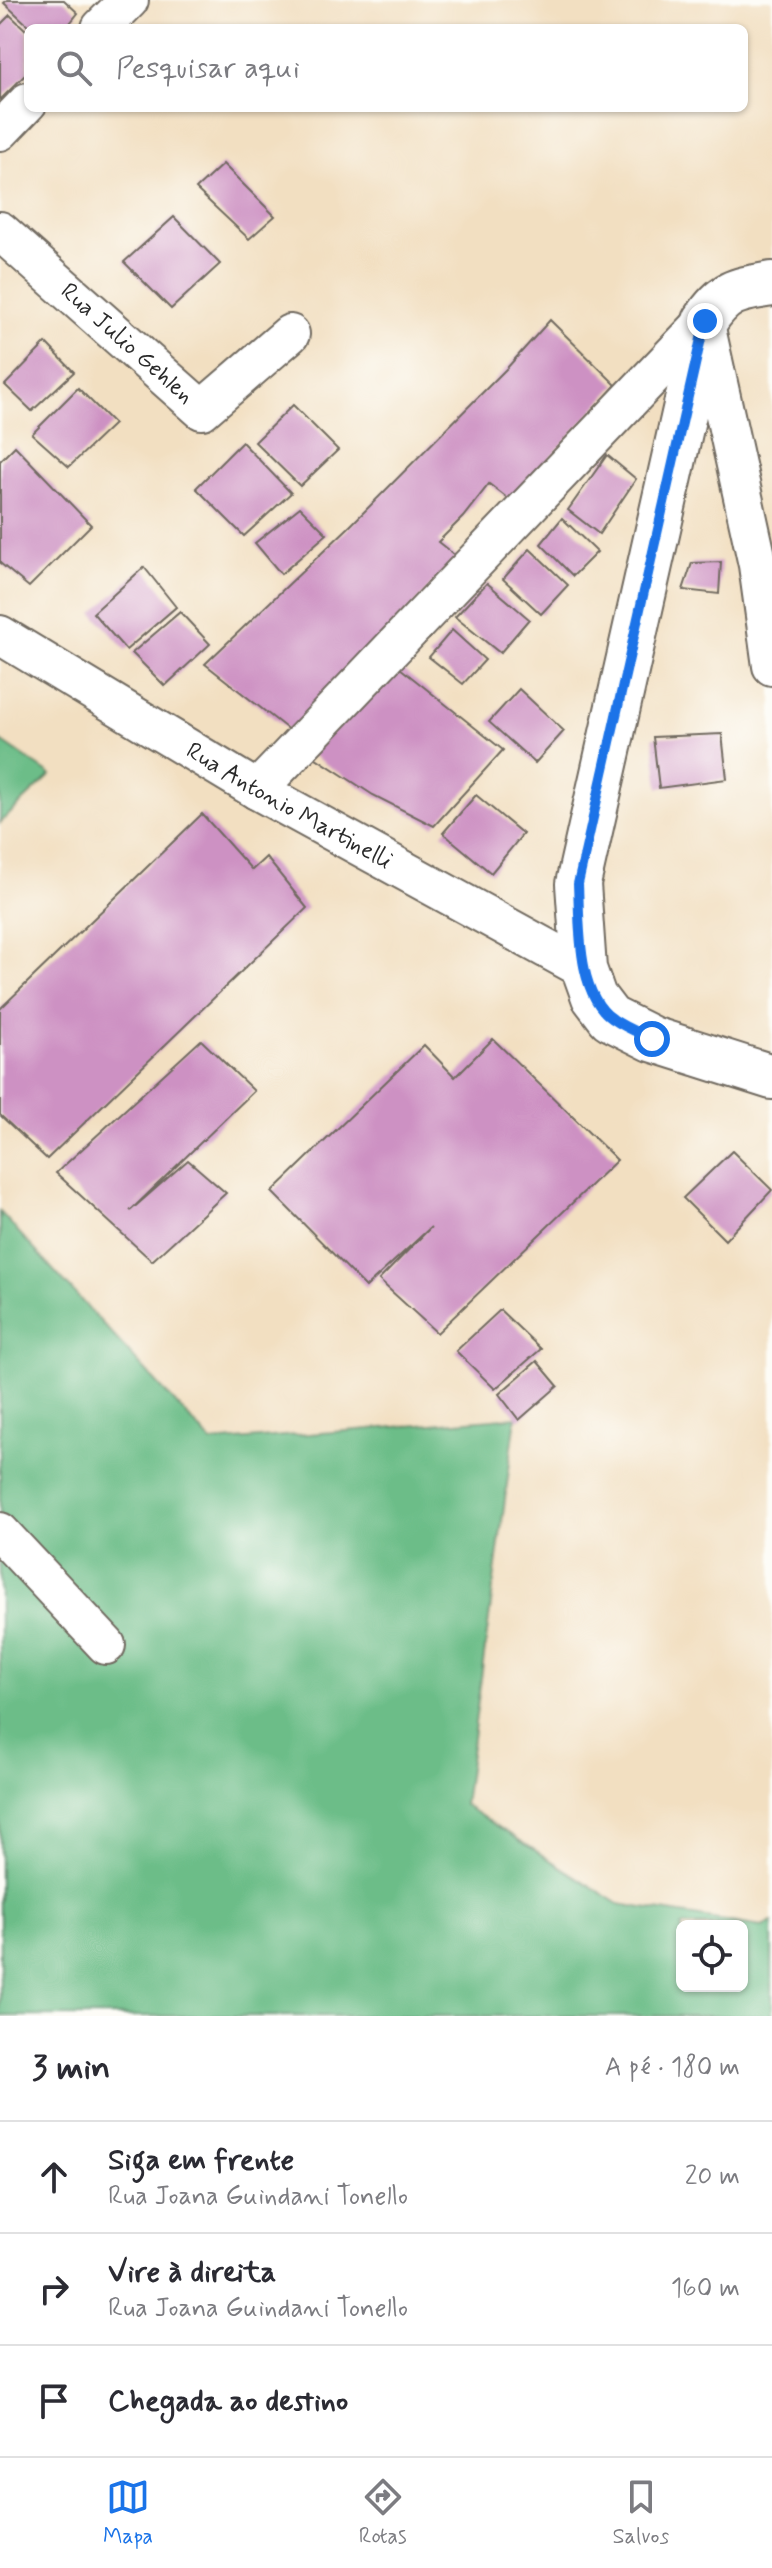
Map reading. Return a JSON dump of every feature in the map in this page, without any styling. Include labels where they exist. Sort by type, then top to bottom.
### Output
[{"type":"main road","points":[[772,284],[740,290],[718,301],[705,321],[578,884],[584,969],[594,997],[610,1018],[652,1039],[772,1077]]},
{"type":"street","points":[[105,24],[129,0]]},
{"type":"street","points":[[0,131],[24,106]]},
{"type":"street","name":"Rua Julio Gehlen","points":[[0,231],[202,410],[290,334]]},
{"type":"street","points":[[705,321],[765,564],[772,666]]},
{"type":"street","points":[[257,790],[705,321]]},
{"type":"street","name":"Rua Antonio Martinelli","points":[[0,635],[257,790],[584,969]]},
{"type":"street","points":[[0,1532],[106,1645]]},
{"type":"green space","points":[[0,740],[51,775],[0,823]]},
{"type":"green space","points":[[0,1212],[211,1442],[516,1417],[464,1805],[619,1904],[718,1920],[676,1920],[676,1992],[748,1992],[748,1925],[762,1927],[772,1922],[772,2016],[0,2016]]},
{"type":"building","points":[[7,0],[64,0],[78,13],[69,24],[27,24],[4,3]]},
{"type":"building","points":[[10,15],[24,28],[24,76],[0,100],[0,25]]},
{"type":"building","points":[[223,164],[275,216],[249,239],[196,189]]},
{"type":"building","points":[[174,217],[220,264],[171,309],[124,262]]},
{"type":"building","points":[[550,320],[616,385],[511,501],[489,484],[438,542],[457,557],[295,735],[205,664],[348,528],[507,368]]},
{"type":"building","points":[[46,343],[74,372],[32,411],[5,385]]},
{"type":"building","points":[[78,388],[114,424],[69,467],[32,434]]},
{"type":"building","points":[[293,405],[338,450],[300,486],[255,442]]},
{"type":"building","points":[[242,442],[291,493],[244,536],[196,488]]},
{"type":"building","points":[[15,446],[91,525],[29,587],[0,563],[0,461]]},
{"type":"building","points":[[607,455],[636,479],[599,534],[568,510]]},
{"type":"building","points":[[300,507],[327,534],[281,574],[255,543]]},
{"type":"building","points":[[562,518],[597,552],[573,576],[541,544]]},
{"type":"building","points":[[530,549],[568,585],[541,614],[503,579]]},
{"type":"building","points":[[721,562],[719,594],[683,590],[692,563]]},
{"type":"building","points":[[144,567],[176,607],[126,650],[93,613]]},
{"type":"building","points":[[487,583],[529,619],[500,653],[455,617]]},
{"type":"building","points":[[180,612],[210,644],[165,686],[132,653]]},
{"type":"building","points":[[452,630],[485,660],[463,684],[429,657]]},
{"type":"building","points":[[395,664],[503,750],[434,826],[373,795],[310,754]]},
{"type":"building","points":[[519,689],[564,731],[535,763],[489,722]]},
{"type":"building","points":[[722,734],[727,779],[659,788],[653,737]]},
{"type":"building","points":[[476,795],[523,834],[491,873],[443,833]]},
{"type":"building","points":[[202,814],[252,870],[266,857],[307,908],[47,1159],[0,1115],[0,1009]]},
{"type":"building","points":[[493,1039],[617,1160],[437,1333],[379,1280],[431,1227],[366,1287],[272,1192],[424,1045],[455,1077]]},
{"type":"building","points":[[201,1040],[254,1091],[130,1211],[188,1160],[226,1193],[152,1261],[56,1173]]},
{"type":"building","points":[[732,1151],[772,1190],[725,1240],[683,1198]]},
{"type":"building","points":[[500,1310],[541,1349],[495,1389],[456,1351]]},
{"type":"building","points":[[537,1361],[558,1386],[519,1420],[499,1394]]},
{"type":"route","points":[[652,1039],[610,1018],[594,997],[584,969],[578,884],[705,321]]}]
